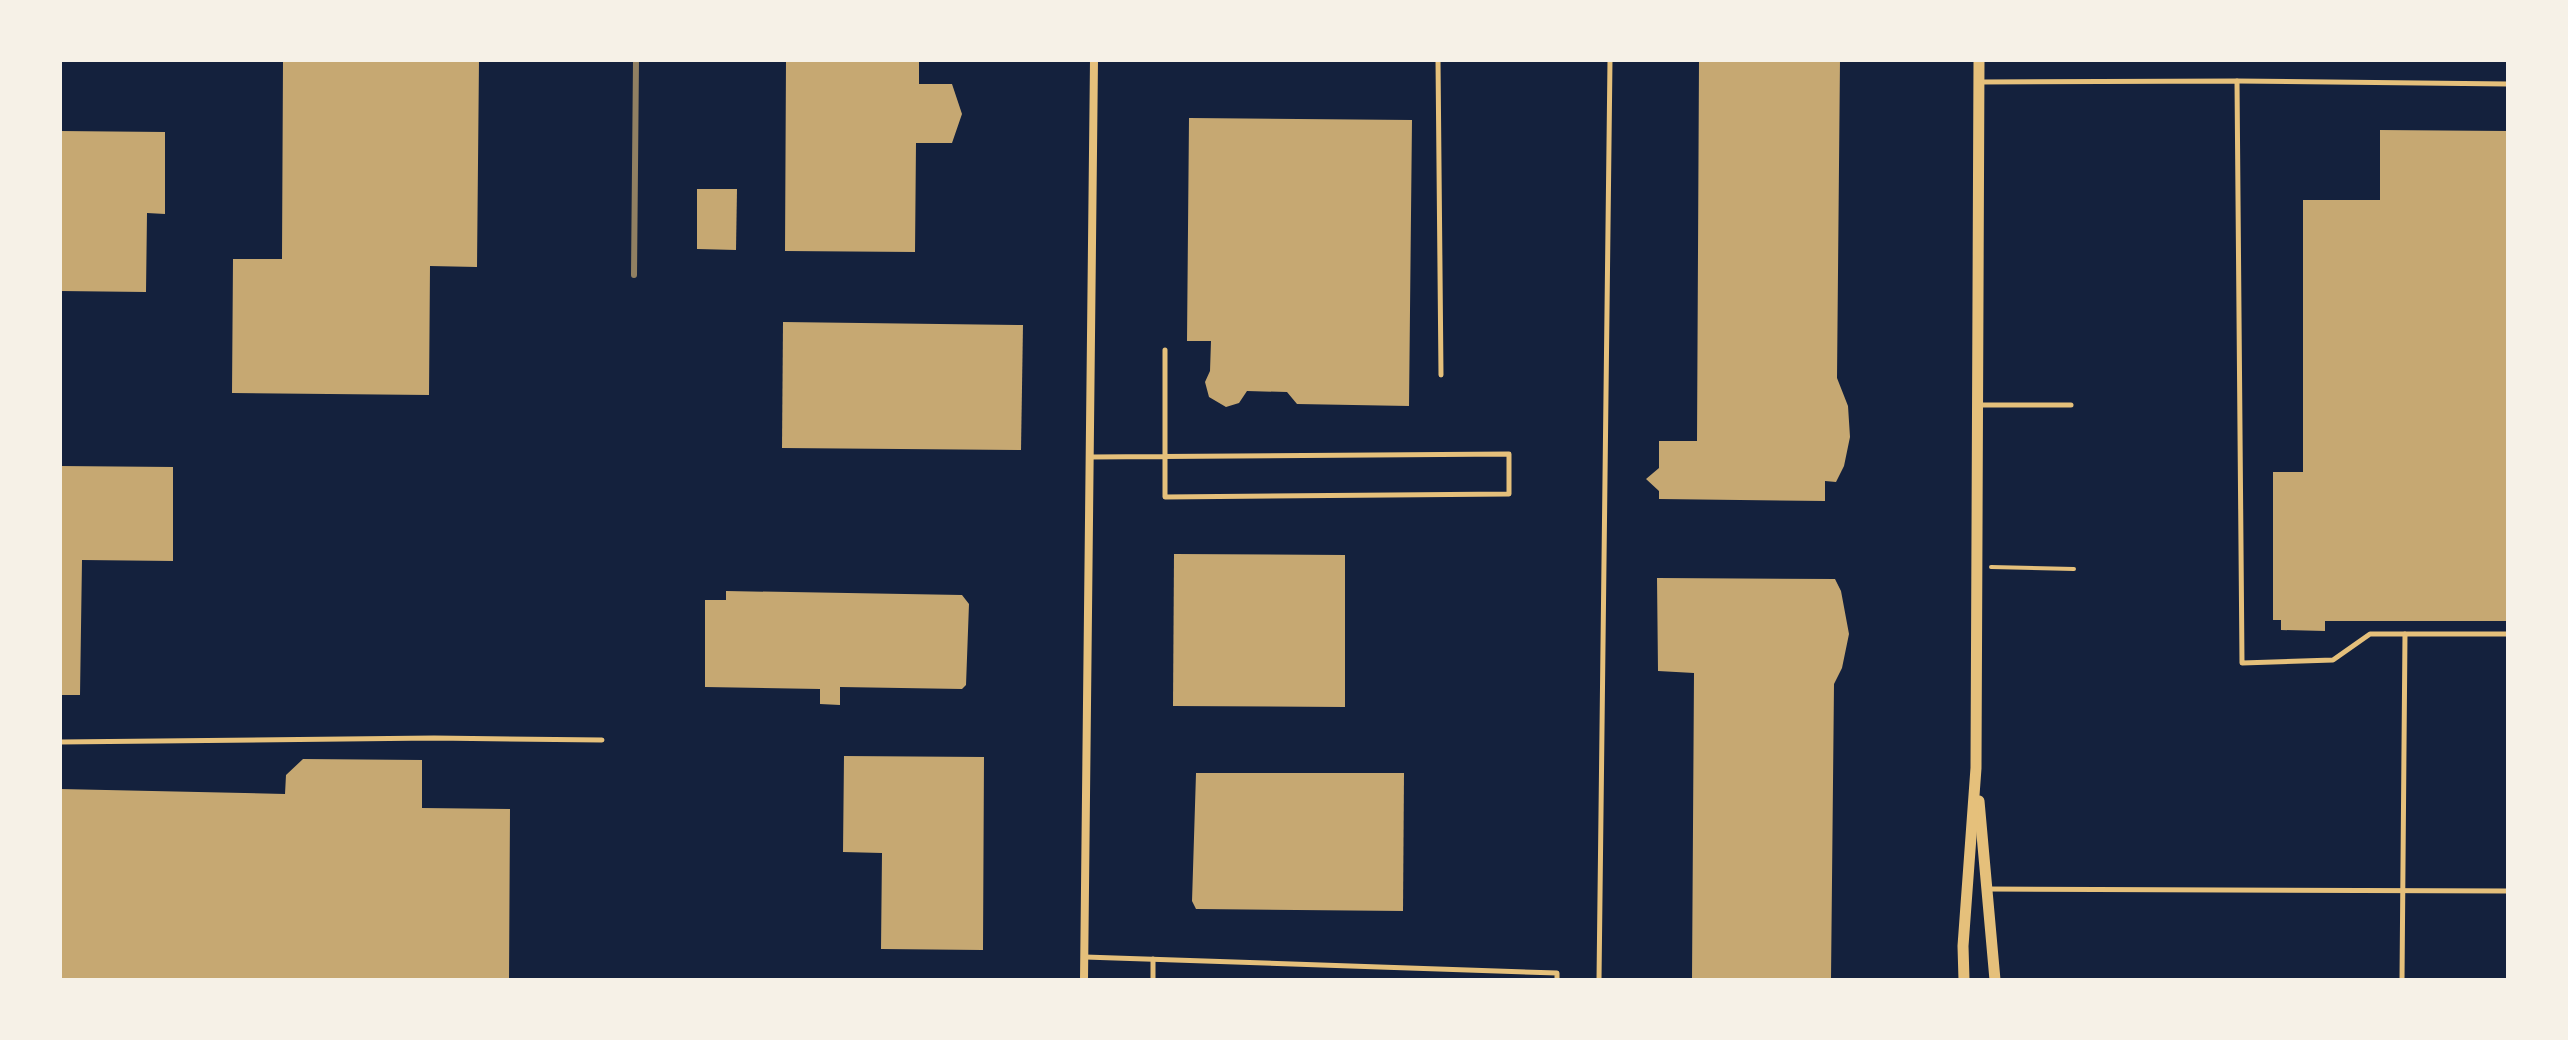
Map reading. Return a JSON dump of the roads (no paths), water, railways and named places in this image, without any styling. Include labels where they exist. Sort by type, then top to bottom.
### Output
[{"type":"street","points":[[1084,980],[1094,60]]},
{"type":"street","points":[[1964,980],[1963,946],[1976,768],[1979,60]]},
{"type":"street","points":[[1976,768],[1995,980]]},
{"type":"lane","points":[[1438,60],[1441,375]]},
{"type":"lane","points":[[1599,980],[1610,60]]},
{"type":"lane","points":[[2237,81],[2242,663],[2333,660],[2370,634],[2508,634]]},
{"type":"lane","points":[[1979,82],[2508,84]]},
{"type":"lane","points":[[1090,457],[1166,456],[1509,454],[1509,494],[1165,497],[1166,456],[1165,350]]},
{"type":"lane","points":[[1977,405],[2071,405]]},
{"type":"lane","points":[[2402,980],[2405,634]]},
{"type":"lane","points":[[60,742],[434,738],[602,740]]},
{"type":"lane","points":[[1987,889],[2508,891]]},
{"type":"lane","points":[[1084,957],[1557,973],[1557,980]]},
{"type":"lane","points":[[1153,959],[1153,980]]},
{"type":"railway","points":[[634,275],[636,60]]}]
